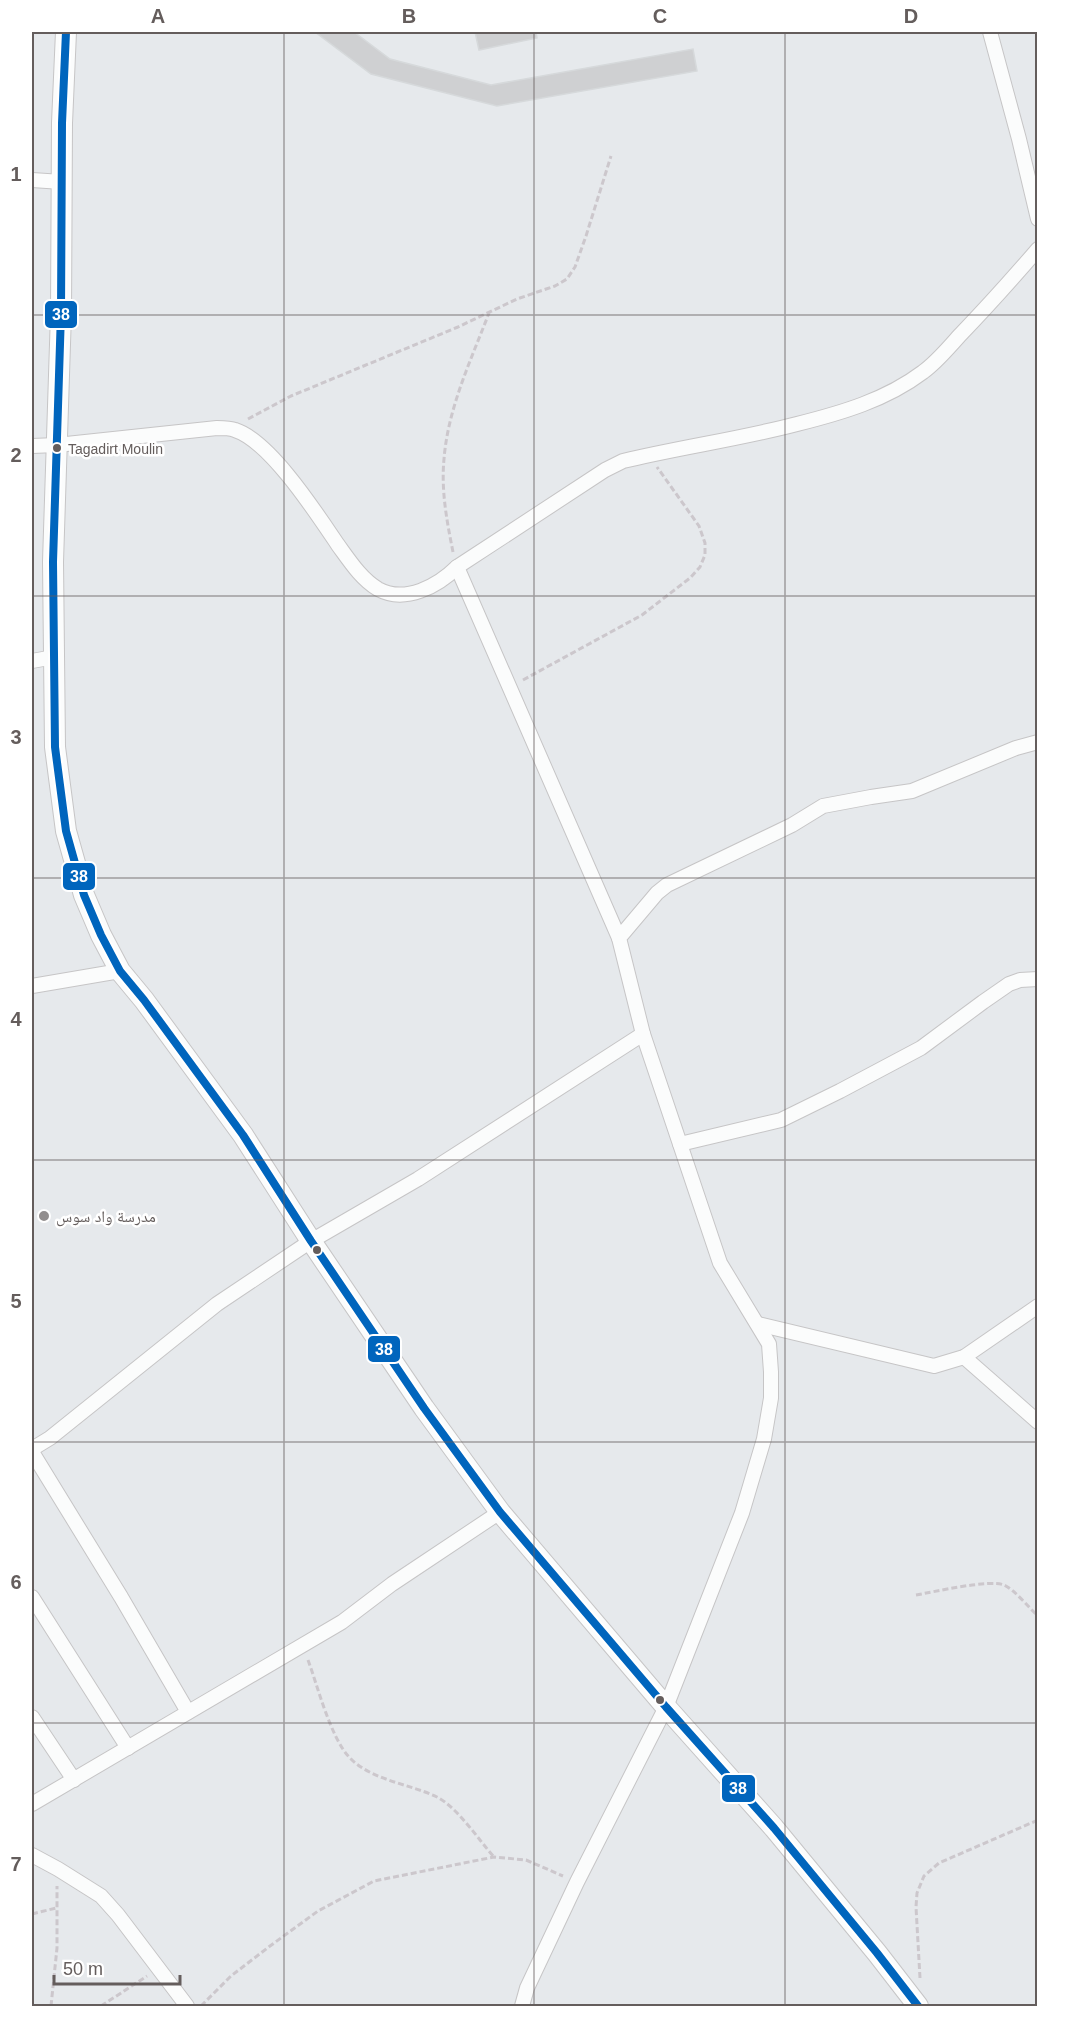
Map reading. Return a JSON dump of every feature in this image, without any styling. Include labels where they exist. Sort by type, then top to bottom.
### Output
[{"type":"street","points":[[66,32],[61,313],[53,562],[56,747],[66,831],[84,895],[101,935],[120,971],[144,1000],[243,1135],[311,1241],[424,1408],[500,1512],[666,1707],[774,1828],[877,1953],[918,2007]]},
{"type":"street","points":[[990,32],[1038,219]]},
{"type":"street","points":[[32,180],[62,182]]},
{"type":"street","points":[[32,446],[217,428],[235,430],[253,440],[292,480],[352,564],[367,580],[379,589],[394,594],[408,593],[439,583],[457,567],[605,470],[623,461],[752,436],[822,418],[854,408],[891,392],[925,370],[1038,249]]},
{"type":"street","points":[[457,567],[619,938],[643,1034],[720,1263],[769,1344],[771,1372],[771,1398],[764,1439],[742,1513],[666,1707],[577,1882],[527,1988],[522,2007]]},
{"type":"street","points":[[32,661],[54,657]]},
{"type":"street","points":[[619,938],[657,893],[668,885],[792,825],[823,806],[912,791],[1016,748],[1038,742]]},
{"type":"street","points":[[32,986],[120,971]]},
{"type":"street","points":[[680,1144],[781,1120],[921,1048],[1009,984],[1020,980],[1038,979]]},
{"type":"street","points":[[188,1713],[32,1450],[217,1305],[311,1241],[418,1179],[643,1034]]},
{"type":"street","points":[[758,1324],[934,1366],[964,1357],[1038,1306]]},
{"type":"street","points":[[964,1357],[1038,1422]]},
{"type":"street","points":[[32,1804],[342,1622],[392,1584],[500,1512]]},
{"type":"street","points":[[32,1598],[128,1748]]},
{"type":"street","points":[[32,1717],[74,1779]]},
{"type":"street","points":[[32,1856],[101,1896],[118,1915],[187,2007]]},
{"type":"path","points":[[235,430],[250,417],[291,396],[567,279],[575,267],[611,156]]},
{"type":"path","points":[[457,567],[446,518],[444,459],[458,395],[489,313]]},
{"type":"path","points":[[508,688],[642,615],[690,578],[700,567],[705,555],[705,543],[699,526],[648,455]]},
{"type":"path","points":[[916,1595],[996,1583],[1004,1585],[1038,1617]]},
{"type":"path","points":[[303,1645],[336,1736],[349,1758],[366,1769],[438,1798],[455,1812],[494,1857]]},
{"type":"path","points":[[920,1983],[916,1907],[917,1893],[924,1876],[939,1863],[1038,1820]]},
{"type":"path","points":[[201,2007],[231,1976],[318,1911],[374,1881],[494,1857],[526,1860],[577,1882]]},
{"type":"path","points":[[51,2007],[57,1948],[58,1869]]},
{"type":"path","points":[[32,1914],[56,1908]]},
{"type":"path","points":[[101,2007],[158,1968]]},
{"type":"building","points":[[315,32],[354,32],[390,59],[491,85],[693,49],[697,71],[497,106],[371,74]]},
{"type":"building","points":[[475,32],[536,32],[537,38],[479,50]]},
{"type":"transit line","name":"38","points":[[66,32],[62,123],[61,313],[53,562],[55,747],[66,831],[84,895],[101,935],[120,971],[144,1000],[243,1135],[311,1241],[424,1408],[500,1512],[666,1707],[774,1828],[918,2006]]},
{"type":"place","name":"Tagadirt Moulin","points":[[57,448]]},
{"type":"place","name":"مدرسة واد سوس","points":[[44,1216]]}]
